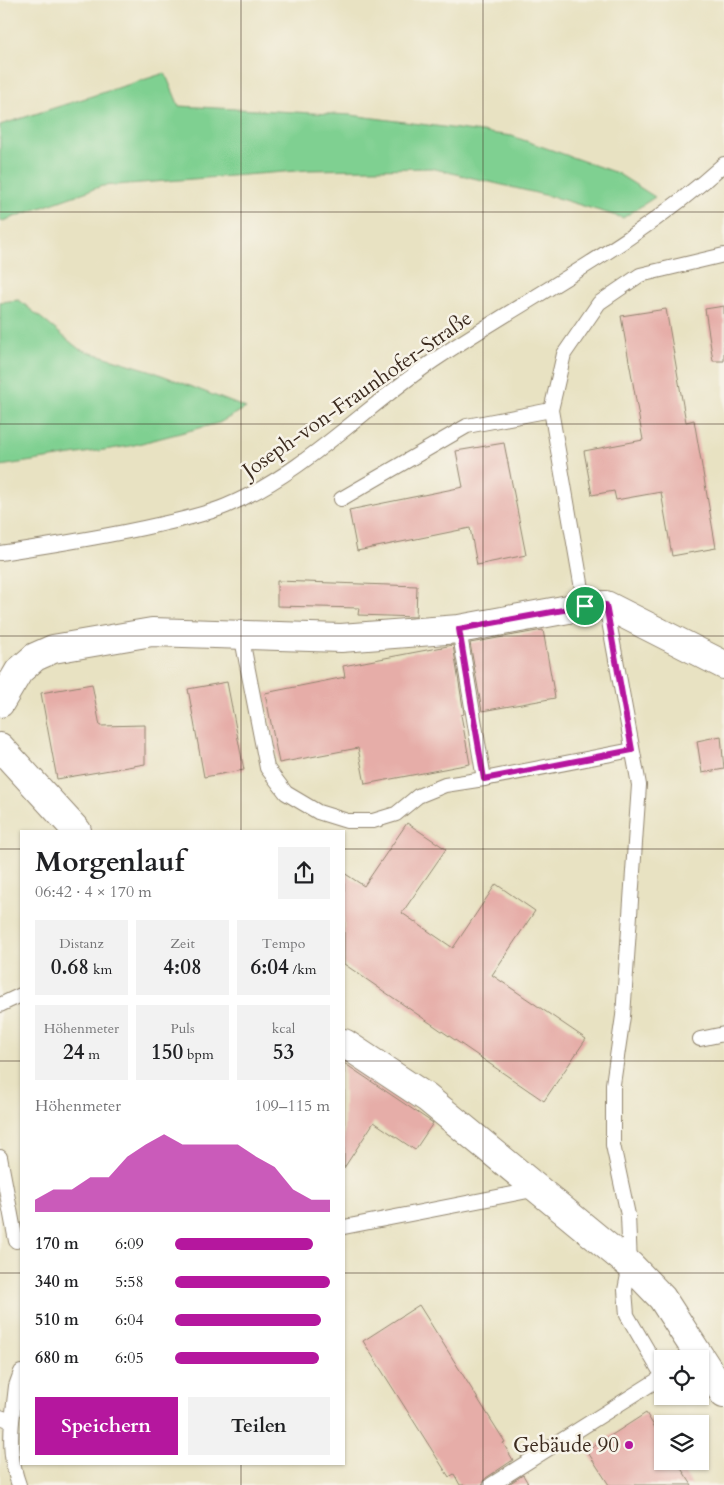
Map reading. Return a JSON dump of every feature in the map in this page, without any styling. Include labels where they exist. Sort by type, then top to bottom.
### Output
[{"type":"street","points":[[0,702],[19,671],[35,657],[53,649],[152,632],[341,638],[459,629],[596,606],[724,665]]},
{"type":"street","points":[[0,747],[76,830]]},
{"type":"street","points":[[345,1044],[427,1098],[630,1265],[662,1298],[724,1394]]},
{"type":"lane","name":"Joseph-von-Fraunhofer-Straße","points":[[0,552],[69,543],[184,519],[224,507],[256,492],[290,470],[438,358],[652,224],[688,197],[724,164]]},
{"type":"lane","points":[[654,1362],[626,1315],[625,1290],[630,1265],[628,1215],[613,1145],[612,1084],[623,1016],[639,785],[552,410],[564,354],[599,303],[640,275],[724,255]]},
{"type":"lane","points":[[341,499],[467,426],[552,410]]},
{"type":"lane","points":[[459,629],[484,779]]},
{"type":"lane","points":[[241,634],[267,768],[286,793],[328,815],[347,821],[373,821],[396,814],[418,796],[445,785],[632,750]]},
{"type":"lane","points":[[0,1005],[20,995]]},
{"type":"lane","points":[[700,1039],[724,1034]]},
{"type":"lane","points":[[0,1157],[16,1241]]},
{"type":"lane","points":[[345,1228],[538,1189]]},
{"type":"lane","points":[[19,1485],[13,1467],[6,1419],[20,1375]]},
{"type":"lane","points":[[491,1485],[654,1381]]},
{"type":"green space","points":[[165,73],[179,106],[351,115],[512,136],[617,173],[655,197],[623,218],[557,198],[431,168],[309,170],[102,186],[0,222],[0,125]]},
{"type":"green space","points":[[19,300],[79,349],[149,370],[246,408],[219,423],[130,446],[0,466],[0,302]]},
{"type":"building","points":[[724,306],[724,361],[713,361],[705,309]]},
{"type":"building","points":[[666,309],[686,422],[694,420],[716,548],[672,556],[661,492],[616,500],[614,491],[592,495],[584,451],[643,440],[621,316]]},
{"type":"building","points":[[504,443],[526,555],[477,565],[470,528],[357,551],[349,510],[463,487],[456,451]]},
{"type":"building","points":[[277,581],[417,586],[416,617],[358,615],[359,608],[277,606]]},
{"type":"building","points":[[543,630],[555,698],[482,711],[470,643]]},
{"type":"building","points":[[453,645],[464,714],[461,715],[470,764],[365,784],[358,748],[279,763],[265,693],[345,677],[343,666]]},
{"type":"building","points":[[227,682],[244,770],[204,777],[188,689]]},
{"type":"building","points":[[92,684],[100,726],[145,725],[145,764],[57,779],[41,693]]},
{"type":"building","points":[[721,736],[724,769],[702,773],[697,741]]},
{"type":"building","points":[[407,823],[446,849],[402,913],[453,948],[496,884],[535,911],[492,975],[586,1039],[544,1101],[345,965],[345,874],[364,886]]},
{"type":"building","points":[[345,1064],[433,1123],[415,1150],[374,1122],[345,1166]]},
{"type":"building","points":[[419,1305],[505,1442],[503,1443],[513,1460],[486,1478],[482,1485],[460,1485],[454,1474],[449,1477],[363,1341]]},
{"type":"building","name":"Gebäude 90","points":[[646,1413],[654,1426],[654,1470],[682,1470],[692,1485],[609,1485],[587,1451]]},
{"type":"building","points":[[523,1475],[529,1485],[507,1485]]},
{"type":"place","name":"Gebäude 90","points":[[629,1445]]},
{"type":"route","points":[[606,605],[632,750],[484,779],[459,629],[585,606],[606,605]]}]
